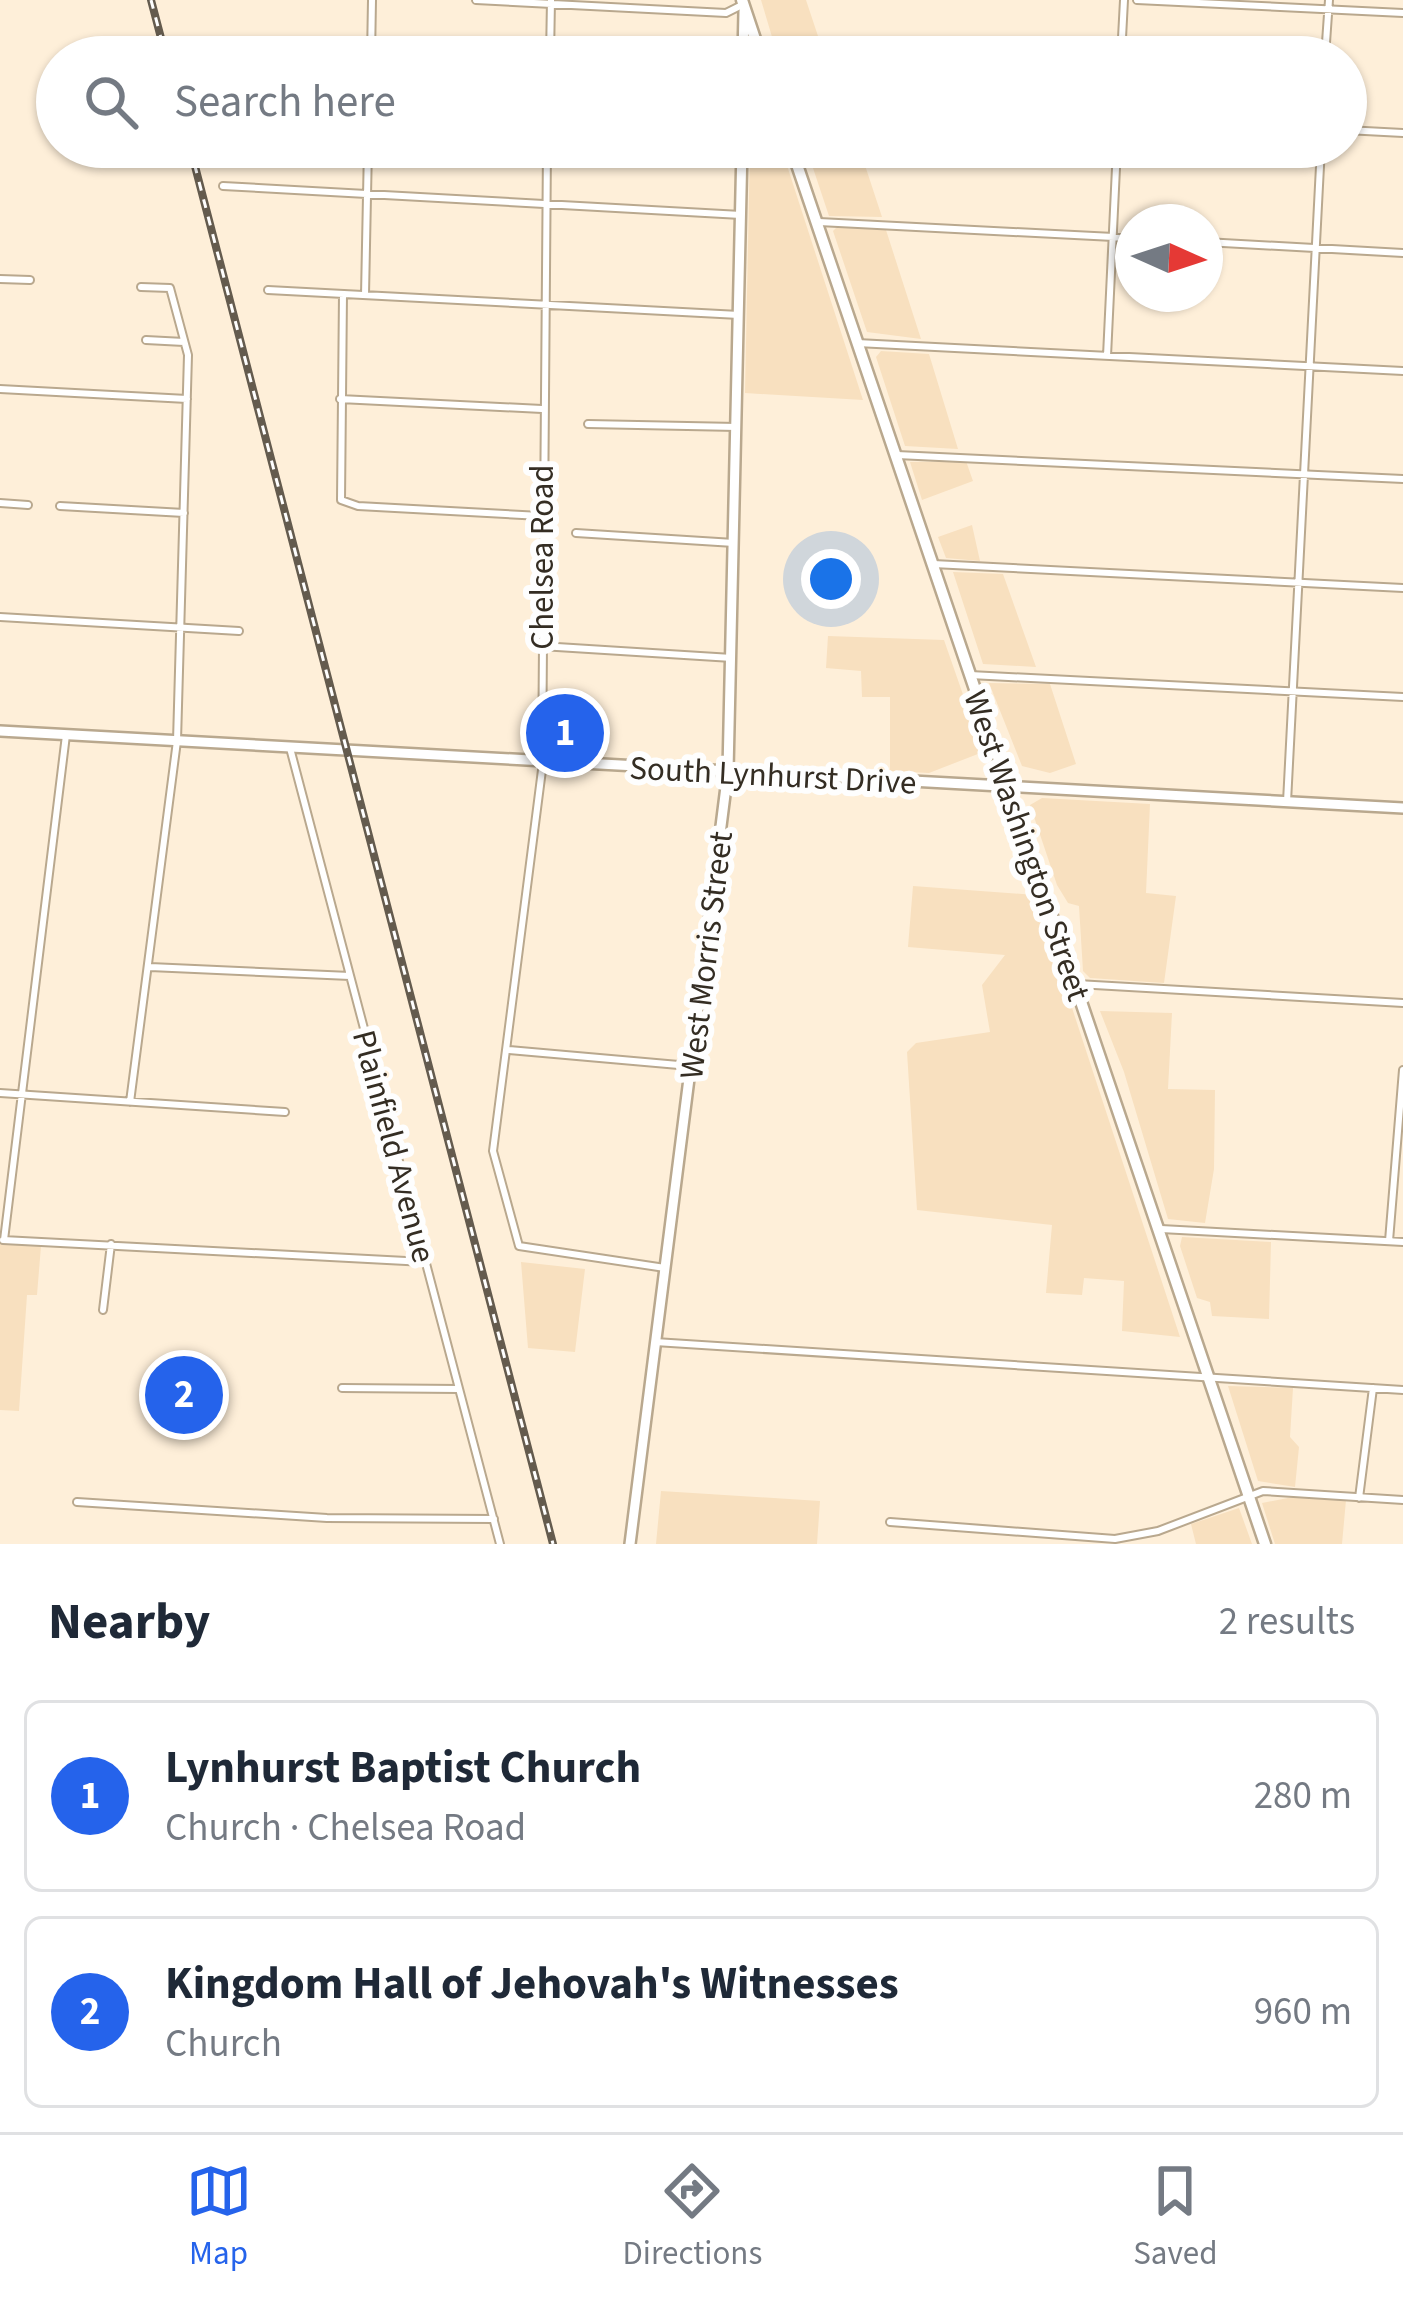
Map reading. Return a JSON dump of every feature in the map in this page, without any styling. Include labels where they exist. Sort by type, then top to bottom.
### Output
[{"type":"main road","points":[[743,36],[744,2]]},
{"type":"main road","points":[[744,2],[755,36]]},
{"type":"main road","name":"West Morris Street","points":[[630,1544],[728,771],[742,168]]},
{"type":"main road","name":"West Washington Street","points":[[798,168],[1264,1544]]},
{"type":"main road","name":"South Lynhurst Drive","points":[[0,731],[1403,808]]},
{"type":"street","points":[[370,36],[371,0]]},
{"type":"street","points":[[476,0],[726,13],[744,2]]},
{"type":"street","points":[[1122,36],[1124,0]]},
{"type":"street","points":[[1138,0],[1329,5],[1403,14]]},
{"type":"street","points":[[550,36],[551,2]]},
{"type":"street","points":[[1327,36],[1329,5]]},
{"type":"street","points":[[1367,131],[1403,133]]},
{"type":"street","points":[[365,295],[368,168]]},
{"type":"street","name":"Chelsea Road","points":[[547,168],[539,807],[493,1151],[519,1246],[665,1268]]},
{"type":"street","points":[[1107,356],[1117,168]]},
{"type":"street","points":[[1286,802],[1320,168]]},
{"type":"street","points":[[223,186],[741,215]]},
{"type":"street","points":[[816,222],[1113,237]]},
{"type":"street","points":[[1223,243],[1403,253]]},
{"type":"street","points":[[0,279],[30,280]]},
{"type":"street","points":[[130,1102],[177,741],[187,399],[184,343],[170,288],[141,287]]},
{"type":"street","points":[[268,290],[739,315]]},
{"type":"street","points":[[343,294],[338,492],[343,501],[358,506],[541,516]]},
{"type":"street","points":[[146,340],[184,343]]},
{"type":"street","points":[[857,343],[1403,371]]},
{"type":"street","points":[[0,389],[187,399]]},
{"type":"street","points":[[340,399],[542,409]]},
{"type":"street","points":[[588,424],[737,427]]},
{"type":"street","points":[[895,455],[1403,479]]},
{"type":"street","points":[[0,503],[28,505]]},
{"type":"street","points":[[60,506],[184,513]]},
{"type":"street","points":[[576,533],[734,543]]},
{"type":"street","points":[[933,564],[1403,588]]},
{"type":"street","points":[[0,616],[239,631]]},
{"type":"street","points":[[541,646],[732,658]]},
{"type":"street","points":[[970,674],[1403,697]]},
{"type":"street","points":[[66,735],[2,1240],[425,1262]]},
{"type":"street","name":"Plainfield Avenue","points":[[290,748],[500,1544]]},
{"type":"street","points":[[148,967],[350,976]]},
{"type":"street","points":[[1076,984],[1403,1003]]},
{"type":"street","points":[[507,1050],[690,1066]]},
{"type":"street","points":[[1389,1241],[1403,1070]]},
{"type":"street","points":[[0,1094],[284,1112]]},
{"type":"street","points":[[1157,1228],[1403,1242]]},
{"type":"street","points":[[103,1310],[111,1244]]},
{"type":"street","points":[[656,1342],[1403,1390]]},
{"type":"street","points":[[342,1388],[459,1389]]},
{"type":"street","points":[[1359,1498],[1373,1388]]},
{"type":"street","points":[[890,1522],[1114,1539],[1148,1534],[1263,1491],[1403,1500]]},
{"type":"street","points":[[77,1502],[327,1518],[494,1519]]},
{"type":"shaded area","points":[[761,0],[806,0],[818,36],[772,36]]},
{"type":"shaded area","points":[[750,168],[788,168],[863,400],[745,393]]},
{"type":"shaded area","points":[[813,168],[866,168],[882,217],[829,216]]},
{"type":"shaded area","points":[[837,227],[886,230],[921,339],[867,332],[833,231]]},
{"type":"shaded area","points":[[881,351],[929,354],[958,449],[905,446],[876,357]]},
{"type":"shaded area","points":[[966,461],[973,481],[922,500],[910,462]]},
{"type":"shaded area","points":[[972,525],[980,561],[946,558],[938,537]]},
{"type":"shaded area","points":[[953,572],[1003,574],[1036,667],[983,664]]},
{"type":"shaded area","points":[[828,636],[944,640],[983,752],[929,773],[890,771],[890,697],[862,697],[861,671],[826,668]]},
{"type":"shaded area","points":[[989,683],[1050,684],[1076,764],[1050,773],[1022,766]]},
{"type":"shaded area","points":[[1042,798],[1150,804],[1146,893],[1176,896],[1164,983],[1090,978],[1083,971],[1079,906],[1068,903],[1057,885],[1030,805]]},
{"type":"shaded area","points":[[913,886],[1035,895],[1180,1337],[1122,1331],[1124,1281],[1084,1278],[1082,1295],[1046,1293],[1052,1225],[917,1210],[907,1052],[916,1043],[990,1032],[982,985],[1005,955],[908,947]]},
{"type":"shaded area","points":[[1100,1011],[1172,1013],[1168,1089],[1215,1090],[1214,1169],[1205,1223],[1168,1219],[1124,1072]]},
{"type":"shaded area","points":[[1182,1237],[1271,1242],[1269,1319],[1212,1316],[1210,1302],[1197,1298],[1180,1246]]},
{"type":"shaded area","points":[[0,1243],[41,1246],[37,1295],[27,1295],[19,1411],[0,1410]]},
{"type":"shaded area","points":[[521,1262],[585,1269],[575,1352],[528,1348]]},
{"type":"shaded area","points":[[1228,1386],[1293,1388],[1290,1437],[1299,1447],[1295,1487],[1258,1481]]},
{"type":"shaded area","points":[[661,1491],[820,1501],[817,1544],[656,1544]]},
{"type":"shaded area","points":[[1293,1497],[1346,1500],[1342,1544],[1275,1544],[1262,1503]]},
{"type":"shaded area","points":[[1239,1508],[1252,1544],[1196,1544],[1191,1524]]},
{"type":"railway","points":[[151,0],[160,36]]},
{"type":"railway","points":[[195,168],[553,1544]]},
{"type":"place","name":"Lynhurst Baptist Church","points":[[565,733]]},
{"type":"place","name":"Kingdom Hall of Jehovah's Witnesses","points":[[184,1395]]}]
